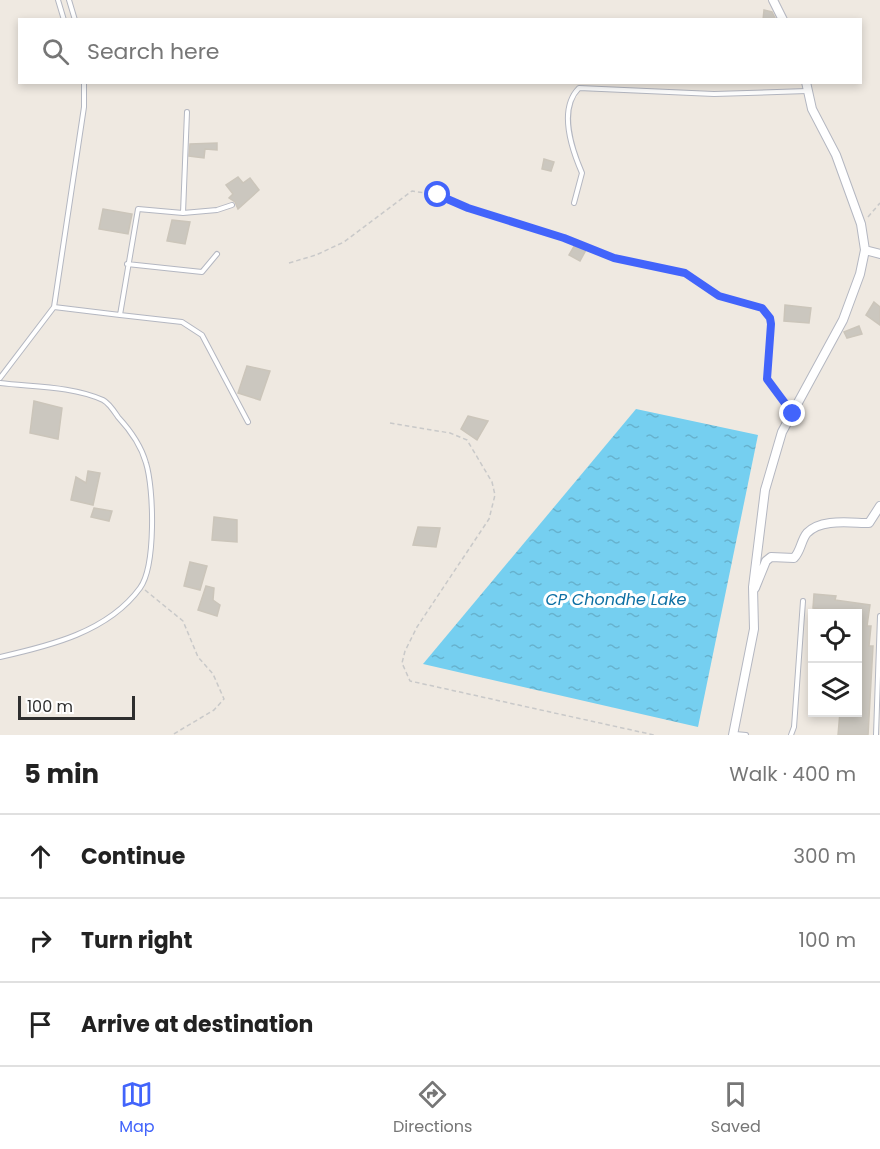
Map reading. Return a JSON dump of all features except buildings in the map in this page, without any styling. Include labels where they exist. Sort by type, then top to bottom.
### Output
[{"type":"street","points":[[773,0],[782,18]]},
{"type":"street","points":[[733,734],[754,629],[753,591],[765,490],[782,432],[843,320],[860,274],[865,250],[861,224],[836,155],[812,109],[807,87]]},
{"type":"street","points":[[865,250],[880,254]]},
{"type":"street","points":[[753,591],[766,561],[771,557],[794,558],[807,533],[816,526],[835,523],[868,523],[880,506]]},
{"type":"lane","points":[[58,0],[63,18]]},
{"type":"lane","points":[[69,0],[74,18]]},
{"type":"lane","points":[[0,378],[54,307],[84,107],[84,84]]},
{"type":"lane","points":[[574,203],[582,173],[573,158],[568,114],[569,102],[579,88],[714,94],[807,87]]},
{"type":"lane","points":[[183,213],[187,112]]},
{"type":"lane","points":[[120,315],[138,209],[183,213],[217,210],[232,205]]},
{"type":"lane","points":[[127,264],[202,272],[217,254]]},
{"type":"lane","points":[[54,307],[191,325],[202,335],[249,422]]},
{"type":"lane","points":[[0,383],[69,391],[105,401],[137,441],[147,465],[153,531],[144,579],[139,589],[108,618],[62,642],[0,657]]},
{"type":"lane","points":[[791,735],[794,727],[803,601]]},
{"type":"lane","points":[[876,735],[880,616]]},
{"type":"lane","points":[[733,734],[746,735]]},
{"type":"path","points":[[289,263],[316,255],[344,242],[407,194],[418,190],[564,238],[614,258],[679,271],[719,296],[754,304],[767,312],[771,324],[767,379],[793,414]]},
{"type":"path","points":[[861,224],[880,203]]},
{"type":"path","points":[[390,423],[450,433],[467,440],[492,482],[495,495],[489,519],[417,627],[405,651],[403,671],[410,681],[654,735]]},
{"type":"path","points":[[139,589],[148,590],[183,621],[198,657],[213,674],[223,691],[224,699],[221,705],[172,735]]},
{"type":"water","name":"CP Chondhe Lake","points":[[636,409],[758,435],[698,727],[423,664]]},
{"type":"route","points":[[438,195],[468,208],[564,238],[614,258],[685,273],[719,296],[762,308],[767,312],[771,324],[767,379],[793,414]]}]
